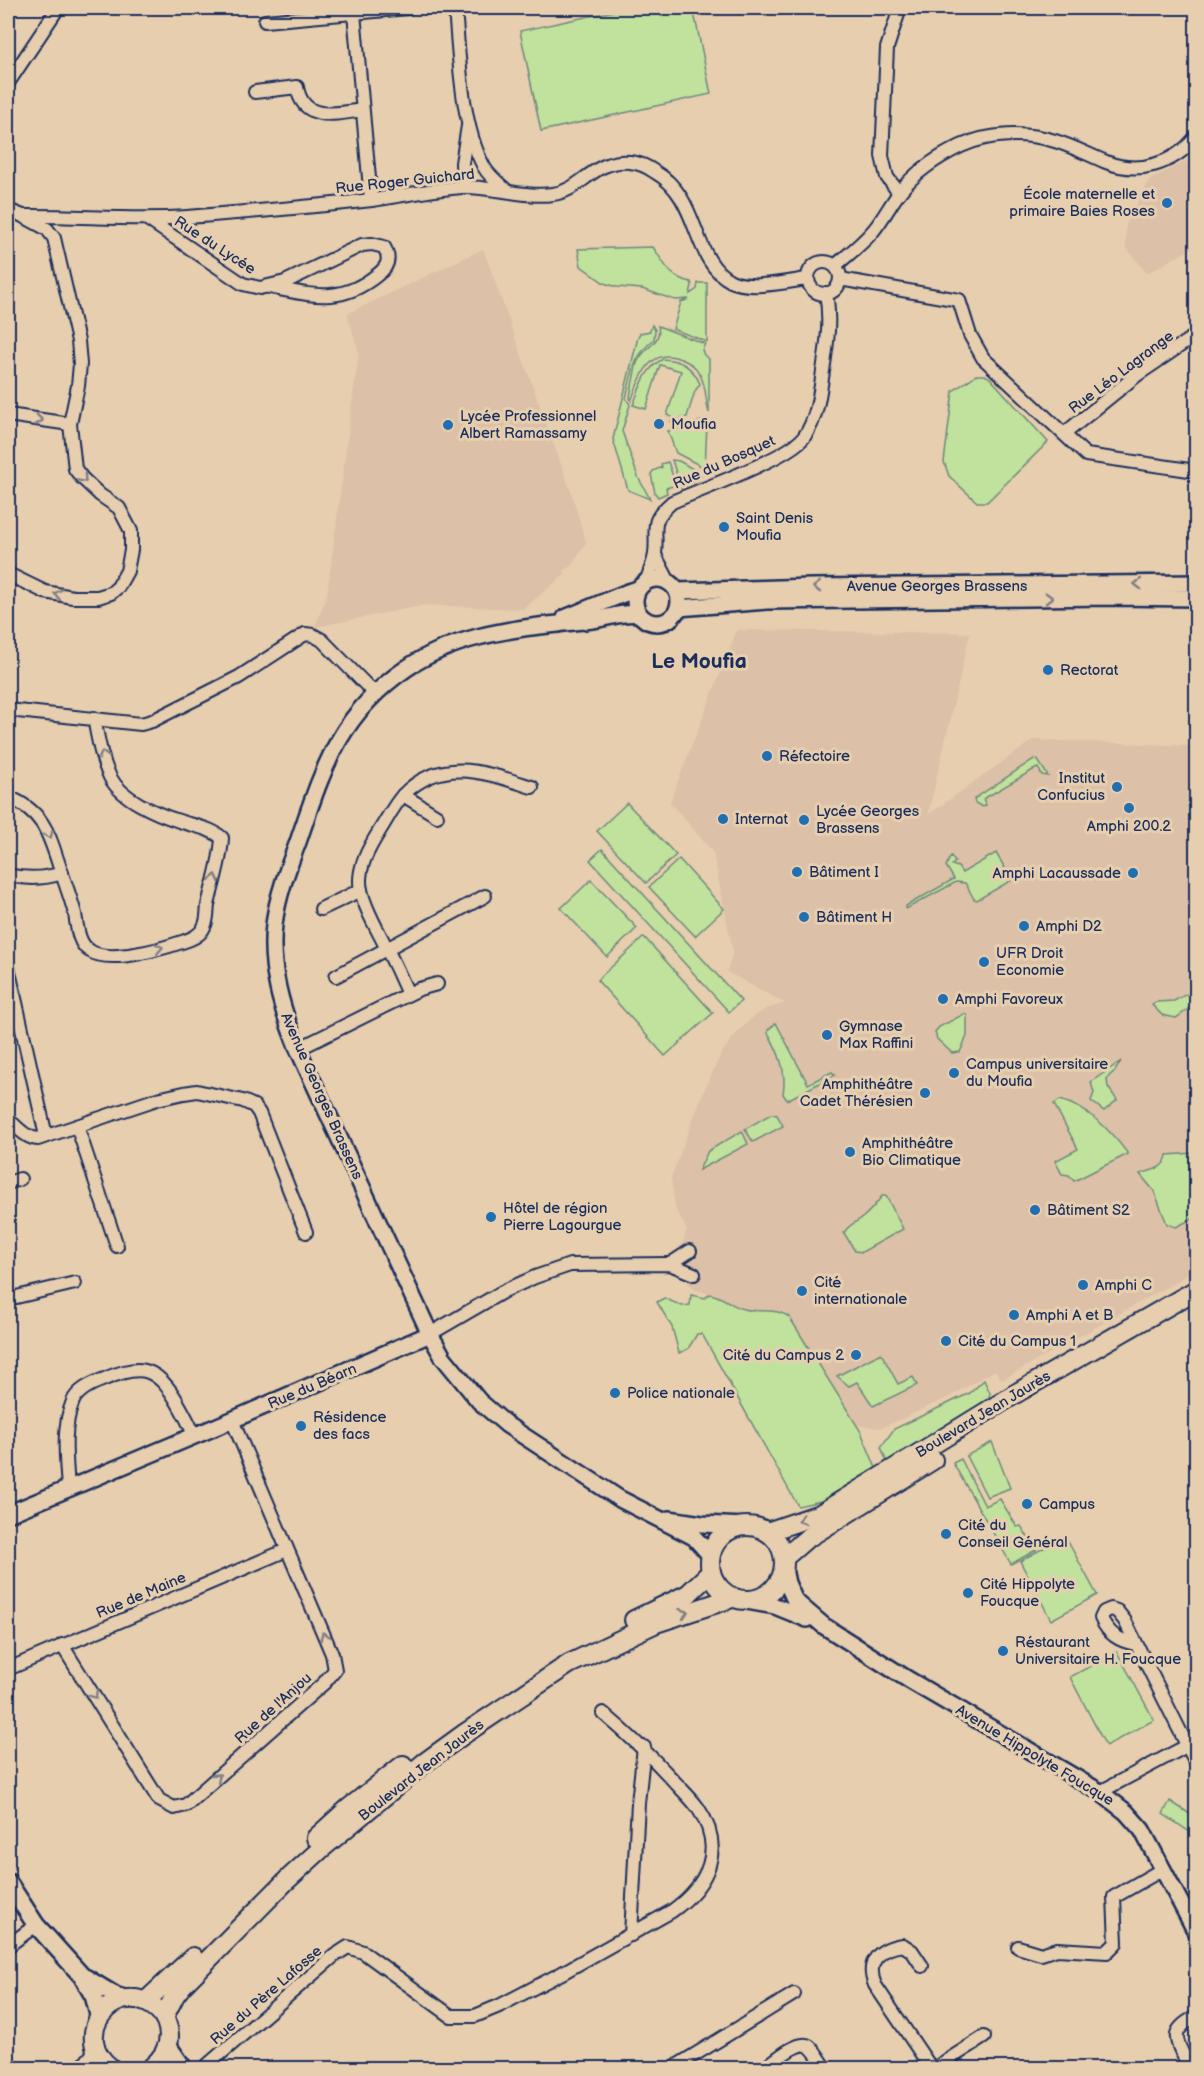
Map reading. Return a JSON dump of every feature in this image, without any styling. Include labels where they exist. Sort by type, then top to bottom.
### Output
[{"type":"main road","name":"Boulevard Jean Jaurès","points":[[767,1532],[820,1514],[1020,1391],[1197,1290]]},
{"type":"main road","name":"Boulevard Jean Jaurès","points":[[164,2018],[175,1995],[183,1985],[288,1880],[432,1757],[472,1728],[569,1664],[656,1623],[740,1599],[757,1599],[774,1589],[784,1563],[806,1539],[996,1420],[1197,1304]]},
{"type":"main road","name":"Boulevard Jean Jaurès","points":[[146,2001],[349,1808],[416,1754],[502,1693],[583,1644],[688,1594],[710,1564],[715,1544],[723,1534],[734,1528],[746,1526]]},
{"type":"main road","points":[[746,1526],[757,1527],[776,1538],[784,1563]]},
{"type":"main road","points":[[710,1564],[715,1583],[722,1592],[740,1599]]},
{"type":"main road","points":[[8,1882],[36,1925],[82,1976],[94,1997],[99,2017]]},
{"type":"main road","points":[[82,1976],[116,1996],[146,2001],[157,2008],[168,2026],[168,2045],[162,2058],[152,2068]]},
{"type":"main road","points":[[111,2068],[97,2054],[93,2042],[93,2031],[99,2017],[109,2006],[126,1999]]},
{"type":"main road","points":[[85,2068],[97,2054]]},
{"type":"street","points":[[8,83],[58,8]]},
{"type":"street","points":[[265,21],[408,8]]},
{"type":"street","points":[[455,8],[461,73],[469,121],[478,155],[485,169],[506,190]]},
{"type":"street","points":[[899,193],[887,177],[882,156],[887,48],[900,8]]},
{"type":"street","points":[[354,13],[371,200]]},
{"type":"street","points":[[255,92],[297,87],[299,99],[309,109],[327,114],[362,111]]},
{"type":"street","points":[[469,121],[462,163],[469,188],[482,180],[485,169]]},
{"type":"street","points":[[836,265],[862,243],[885,215],[899,193],[930,164],[961,146],[988,137],[1021,135],[1055,140],[1108,163],[1131,168],[1155,165],[1173,158],[1197,137]]},
{"type":"street","name":"Rue Roger Guichard","points":[[8,210],[23,216],[147,219],[371,200],[469,188],[537,195],[555,194],[571,188],[589,173],[610,163],[630,162],[641,164],[665,177],[675,187],[694,222],[705,254],[725,277],[748,284],[770,284],[807,279]]},
{"type":"street","points":[[8,574],[45,592],[73,597],[98,597],[111,593],[118,587],[127,571],[131,550],[131,531],[119,508],[100,495],[75,469],[70,424],[78,386],[80,364],[78,342],[54,238],[47,229],[23,216]]},
{"type":"street","name":"Rue du Lycée","points":[[147,219],[243,284],[260,288],[285,282],[362,245],[372,244],[384,247],[387,252],[388,262],[384,270],[355,290],[342,295],[330,296],[269,287]]},
{"type":"street","points":[[818,262],[829,262],[836,265],[840,279],[838,286],[821,294],[812,289],[807,279],[809,270],[818,262]]},
{"type":"street","points":[[840,279],[852,283],[959,300],[970,335],[984,358],[1086,455],[1197,471]]},
{"type":"street","name":"Rue du Bosquet","points":[[642,585],[655,555],[654,535],[658,514],[672,502],[771,459],[792,448],[803,439],[811,426],[817,407],[827,346],[829,313],[826,293]]},
{"type":"street","name":"Rue Léo Lagrange","points":[[1064,434],[1137,375],[1197,335]]},
{"type":"street","points":[[8,415],[70,424]]},
{"type":"street","name":"Rue du Bosquet","points":[[655,555],[673,587]]},
{"type":"street","points":[[657,579],[673,587],[680,600],[678,608],[669,620],[652,623],[639,614],[635,608],[635,599],[642,585],[657,579]]},
{"type":"street","name":"Avenue Georges Brassens","points":[[673,587],[1197,584]]},
{"type":"street","name":"Avenue Georges Brassens","points":[[549,625],[642,585]]},
{"type":"street","name":"Avenue Georges Brassens","points":[[678,608],[767,601],[1197,598]]},
{"type":"street","name":"Avenue Georges Brassens","points":[[639,614],[629,613],[464,640],[407,668],[375,694],[342,733],[320,776],[287,873],[274,925],[274,958],[278,991],[285,1017],[298,1048],[430,1334],[443,1357],[479,1401],[507,1425],[620,1498],[694,1537],[710,1564]]},
{"type":"street","points":[[8,710],[141,724],[152,721],[239,677],[305,634],[314,635],[322,640],[375,694]]},
{"type":"street","points":[[8,797],[30,808],[41,820],[50,836],[81,940],[90,951],[102,956],[117,957],[173,945],[200,934],[205,927],[222,850],[222,838],[215,832],[164,816],[120,791],[110,777],[102,755],[94,718]]},
{"type":"street","points":[[408,994],[370,916],[361,890],[363,864],[370,848],[403,795],[423,780],[439,773],[465,769],[532,787]]},
{"type":"street","points":[[403,795],[437,816]]},
{"type":"street","points":[[8,875],[22,878],[62,873]]},
{"type":"street","points":[[321,909],[361,890]]},
{"type":"street","points":[[336,976],[485,896]]},
{"type":"street","points":[[8,967],[46,1136]]},
{"type":"street","points":[[298,1048],[408,994],[437,984]]},
{"type":"street","points":[[8,1120],[33,1139],[157,1099],[184,1093],[197,1091],[249,1103],[259,1113],[306,1232]]},
{"type":"street","points":[[77,1126],[117,1246]]},
{"type":"street","points":[[8,1183],[20,1179]]},
{"type":"street","points":[[670,1264],[690,1251]]},
{"type":"street","points":[[430,1334],[504,1291],[570,1265],[670,1264],[694,1274]]},
{"type":"street","points":[[8,1299],[75,1283]]},
{"type":"street","name":"Rue du Béarn","points":[[8,1514],[430,1334]]},
{"type":"street","points":[[68,1488],[67,1419],[74,1398],[87,1386],[124,1371],[138,1370],[153,1373],[165,1383],[189,1422],[194,1435]]},
{"type":"street","name":"Rue de l'Anjou","points":[[62,1645],[159,1800],[174,1808],[186,1805],[324,1683],[334,1670],[332,1654],[232,1420]]},
{"type":"street","name":"Avenue Georges Brassens","points":[[653,1516],[702,1524],[746,1526]]},
{"type":"street","name":"Rue de Maine","points":[[8,1669],[287,1550]]},
{"type":"street","name":"Avenue Hippolyte Foucque","points":[[784,1563],[787,1583],[795,1601],[824,1626],[909,1680],[1100,1792],[1125,1812],[1142,1830],[1197,1932]]},
{"type":"street","name":"Avenue Hippolyte Foucque","points":[[740,1599],[775,1606],[824,1626]]},
{"type":"street","points":[[1136,1644],[1192,1743],[1197,1763]]},
{"type":"street","name":"Rue du Père Lafosse","points":[[204,2068],[334,1956],[348,1947],[363,1952],[451,2016],[462,2018],[475,2016],[499,2006],[631,1935],[672,1911],[698,1889],[706,1876],[711,1845],[708,1830],[698,1808],[644,1747],[603,1713]]},
{"type":"street","points":[[1100,1792],[1192,1743]]},
{"type":"street","points":[[631,1935],[638,1803],[644,1747]]},
{"type":"street","points":[[1018,1947],[1041,1954],[1057,1949],[1107,1952],[1116,1943],[1114,1897],[1163,1869]]},
{"type":"street","points":[[8,1946],[36,1925]]},
{"type":"street","points":[[922,1966],[912,1951],[903,1946],[891,1947],[875,1958],[871,1971],[875,1985],[933,2068],[984,2037]]},
{"type":"street","points":[[673,2068],[794,1994]]},
{"type":"street","points":[[1190,2068],[1177,2041],[1177,2032],[1181,2025],[1197,2017]]},
{"type":"street","points":[[765,2068],[798,2045],[805,2044],[811,2047],[826,2068]]},
{"type":"street","points":[[168,2045],[184,2068]]},
{"type":"street","points":[[152,2068],[161,2068]]},
{"type":"shaded area","name":"École maternelle et primaire Baies Roses","points":[[1196,156],[1196,246],[1147,273],[1126,247],[1126,225],[1149,180]]},
{"type":"shaded area","name":"Lycée Professionnel Albert Ramassamy","points":[[483,249],[573,498],[586,543],[571,566],[564,570],[565,574],[523,609],[425,605],[315,627],[327,595],[359,352],[347,314]]},
{"type":"shaded area","name":"Campus universitaire du Moufia","points":[[737,630],[970,633],[928,815],[1033,740],[1196,746],[1196,1267],[1179,1280],[1002,1380],[995,1370],[951,1396],[881,1428],[857,1425],[784,1312],[740,1308],[713,1294],[695,1290],[683,1277],[675,1274],[668,1258],[679,1248],[687,1230],[676,1210],[671,1178],[703,1093],[721,1054],[734,1036],[752,1018],[766,1009],[785,1003],[727,972],[733,951],[713,852],[670,802]]},
{"type":"green space","points":[[628,8],[693,8],[711,94],[541,131],[520,31]]},
{"type":"green space","points":[[653,247],[672,273],[691,282],[690,294],[697,289],[698,283],[707,283],[707,342],[673,329],[681,302],[689,299],[675,300],[642,289],[617,287],[604,283],[581,266],[578,249]]},
{"type":"green space","points":[[652,325],[655,330],[654,339],[637,359],[632,372],[626,398],[630,405],[622,431],[638,477],[650,499],[628,490],[613,439],[638,337],[640,333],[650,331]]},
{"type":"green space","points":[[658,326],[705,344],[702,350],[709,359],[709,413],[702,378],[697,370],[686,361],[670,356],[661,357],[647,366],[631,401],[637,363],[658,337]]},
{"type":"green space","points":[[663,359],[686,366],[694,373],[700,384],[695,391],[687,417],[671,422],[672,417],[667,415],[681,371],[660,365],[646,409],[633,405],[647,373]]},
{"type":"green space","points":[[976,375],[985,375],[990,378],[1048,442],[987,502],[977,502],[949,476],[944,462],[953,391]]},
{"type":"green space","points":[[705,420],[707,422],[705,468],[676,453],[668,431]]},
{"type":"green space","points":[[672,460],[679,461],[700,473],[698,481],[681,488]]},
{"type":"green space","points":[[668,462],[676,485],[666,488],[667,493],[658,497],[651,474],[662,467],[661,464]]},
{"type":"green space","points":[[1037,759],[1048,776],[1042,775],[1038,768],[983,799],[986,805],[983,807],[975,803],[974,799]]},
{"type":"green space","points":[[627,803],[676,855],[646,883],[597,831]]},
{"type":"green space","points":[[602,849],[741,1001],[729,1012],[590,860]]},
{"type":"green space","points":[[996,853],[1012,880],[977,900],[974,899],[965,883],[956,882],[906,909],[906,906],[954,879],[946,866],[951,856],[955,862],[952,865],[958,867],[962,873]]},
{"type":"green space","points":[[679,859],[724,909],[695,936],[649,887]]},
{"type":"green space","points":[[591,880],[637,928],[607,957],[561,908]]},
{"type":"green space","points":[[644,937],[713,1013],[665,1056],[597,980]]},
{"type":"green space","points":[[1196,989],[1196,1003],[1176,1018],[1162,1015],[1152,1005],[1156,1002],[1174,1001]]},
{"type":"green space","points":[[964,1014],[967,1015],[967,1036],[960,1052],[952,1053],[937,1039],[935,1032],[939,1027]]},
{"type":"green space","points":[[776,1023],[808,1084],[832,1072],[835,1075],[787,1100],[783,1094],[784,1078],[781,1062],[768,1033],[768,1030]]},
{"type":"green space","points":[[1121,1061],[1107,1080],[1108,1087],[1117,1100],[1104,1111],[1091,1101],[1094,1093],[1091,1082]]},
{"type":"green space","points":[[1060,1100],[1090,1114],[1128,1154],[1074,1181],[1069,1175],[1062,1174],[1055,1161],[1078,1149],[1054,1104]]},
{"type":"green space","points":[[771,1114],[777,1115],[783,1126],[753,1142],[745,1129]]},
{"type":"green space","points":[[742,1131],[748,1144],[699,1170],[708,1151]]},
{"type":"green space","points":[[1195,1153],[1196,1217],[1176,1227],[1167,1224],[1154,1191],[1140,1174],[1161,1166],[1167,1155]]},
{"type":"green space","points":[[882,1196],[886,1196],[903,1229],[862,1252],[855,1251],[844,1233],[868,1213]]},
{"type":"green space","points":[[709,1294],[746,1310],[779,1312],[790,1318],[861,1432],[876,1468],[821,1501],[798,1506],[702,1334],[697,1334],[688,1349],[679,1353],[672,1327],[657,1302],[664,1298],[682,1306],[690,1305],[691,1295],[705,1298]]},
{"type":"green space","points":[[881,1353],[898,1384],[913,1377],[917,1385],[873,1406],[857,1382],[849,1386],[837,1376]]},
{"type":"green space","points":[[984,1380],[990,1393],[988,1400],[887,1462],[881,1447],[894,1429],[970,1393]]},
{"type":"green space","points":[[992,1442],[1010,1488],[987,1497],[966,1456]]},
{"type":"green space","points":[[961,1459],[985,1506],[1000,1499],[1017,1527],[1021,1526],[1036,1550],[1011,1564],[953,1463]]},
{"type":"green space","points":[[1065,1536],[1097,1595],[1051,1620],[1020,1561]]},
{"type":"green space","points":[[1117,1652],[1154,1720],[1106,1746],[1070,1677]]},
{"type":"green space","points":[[1170,1801],[1196,1818],[1196,1836],[1163,1814]]},
{"type":"place","name":"École maternelle et primaire Baies Roses","points":[[1167,203]]},
{"type":"place","name":"Moufia","points":[[659,424]]},
{"type":"place","name":"Lycée Professionnel Albert Ramassamy","points":[[448,425]]},
{"type":"place","name":"Saint Denis Moufia","points":[[724,527]]},
{"type":"place","name":"Rectorat","points":[[1048,670]]},
{"type":"place","name":"Réfectoire","points":[[767,756]]},
{"type":"place","name":"Institut Confucius","points":[[1117,787]]},
{"type":"place","name":"Amphi 200.2","points":[[1129,808]]},
{"type":"place","name":"Internat","points":[[723,819]]},
{"type":"place","name":"Lycée Georges Brassens","points":[[804,820]]},
{"type":"place","name":"Bâtiment I","points":[[797,872]]},
{"type":"place","name":"Amphi Lacaussade","points":[[1133,873]]},
{"type":"place","name":"Bâtiment H","points":[[804,917]]},
{"type":"place","name":"Amphi D2","points":[[1024,926]]},
{"type":"place","name":"UFR Droit Economie","points":[[984,962]]},
{"type":"place","name":"Amphi Favoreux","points":[[943,999]]},
{"type":"place","name":"Gymnase Max Raffini","points":[[827,1035]]},
{"type":"place","name":"Campus universitaire du Moufia","points":[[954,1073]]},
{"type":"place","name":"Amphithéâtre Cadet Thérésien","points":[[925,1093]]},
{"type":"place","name":"Amphithéâtre Bio Climatique","points":[[850,1152]]},
{"type":"place","name":"Bâtiment S2","points":[[1035,1210]]},
{"type":"place","name":"Hôtel de région Pierre Lagourgue","points":[[491,1217]]},
{"type":"place","name":"Amphi C","points":[[1083,1285]]},
{"type":"place","name":"Cité internationale","points":[[802,1291]]},
{"type":"place","name":"Amphi A et B","points":[[1014,1315]]},
{"type":"place","name":"Cité du Campus 1","points":[[946,1341]]},
{"type":"place","name":"Cité du Campus 2","points":[[856,1355]]},
{"type":"place","name":"Police nationale","points":[[615,1393]]},
{"type":"place","name":"Résidence des facs","points":[[301,1426]]},
{"type":"place","name":"Campus","points":[[1027,1504]]},
{"type":"place","name":"Cité du Conseil Général","points":[[946,1534]]},
{"type":"place","name":"Cité Hippolyte Foucque","points":[[968,1593]]},
{"type":"place","name":"Réstaurant Universitaire H. Foucque","points":[[1003,1651]]},
{"type":"district","name":"Le Moufia","points":[[699,661]]}]
